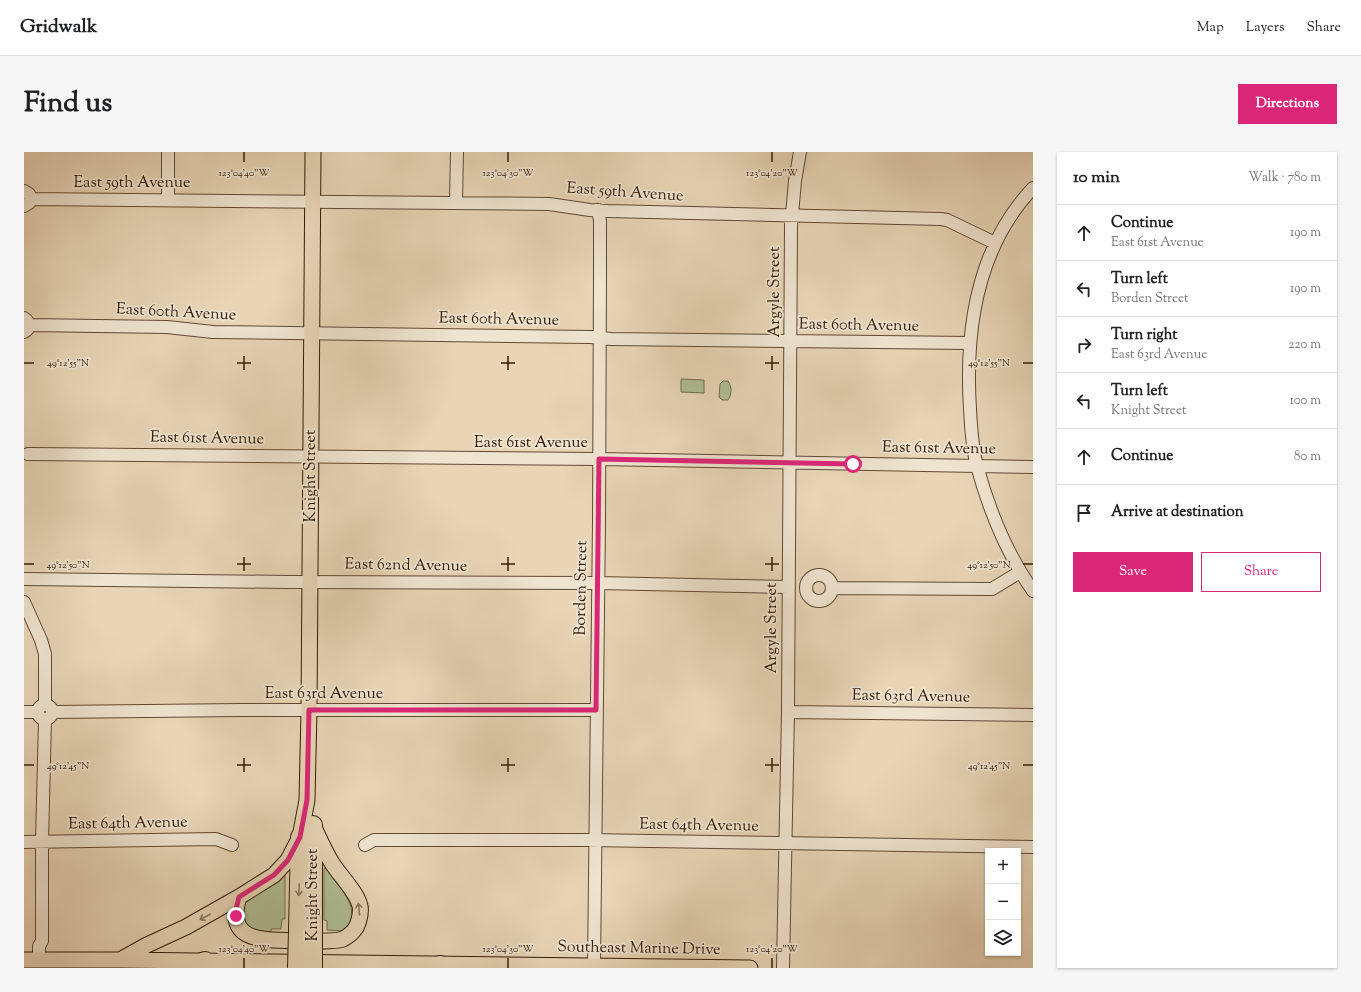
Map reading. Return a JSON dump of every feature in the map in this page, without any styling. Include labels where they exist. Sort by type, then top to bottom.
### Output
[{"type":"highway","name":"Knight Street","points":[[307,831],[306,931],[313,968]]},
{"type":"highway","name":"Knight Street","points":[[297,968],[306,931]]},
{"type":"highway","points":[[189,968],[205,961]]},
{"type":"main road","name":"Knight Street","points":[[307,831],[313,152]]},
{"type":"main road","points":[[120,960],[147,945],[186,927],[274,875],[288,860],[307,831],[354,894],[360,906],[359,924],[351,934],[339,940],[304,941],[258,939],[250,937],[242,931],[238,924],[236,909],[239,897]]},
{"type":"main road","name":"Southeast Marine Drive","points":[[36,960],[205,961],[445,966],[750,968]]},
{"type":"street","points":[[168,152],[168,200]]},
{"type":"street","points":[[456,202],[457,152]]},
{"type":"street","name":"Argyle Street","points":[[783,968],[788,712],[792,216],[795,181],[800,152]]},
{"type":"street","points":[[1033,188],[1012,214],[995,243],[985,268],[974,313],[970,343],[969,391],[971,426],[977,466],[995,521],[1020,572],[1033,591]]},
{"type":"street","name":"East 59th Avenue","points":[[26,199],[549,204],[598,210],[941,219],[947,220],[995,243]]},
{"type":"street","name":"Borden Street","points":[[594,966],[600,338],[600,221],[598,210]]},
{"type":"street","name":"East 60th Avenue","points":[[26,325],[167,327],[213,332],[790,342],[970,343]]},
{"type":"street","name":"East 61st Avenue","points":[[25,454],[599,459],[1033,467]]},
{"type":"street","points":[[832,588],[992,590],[1020,572]]},
{"type":"street","name":"East 62nd Avenue","points":[[24,578],[310,582],[598,583],[789,587]]},
{"type":"street","points":[[24,602],[41,640],[45,654],[42,941],[46,947],[36,960]]},
{"type":"street","name":"East 63rd Avenue","points":[[24,712],[596,710]]},
{"type":"street","name":"East 63rd Avenue","points":[[788,712],[1033,715]]},
{"type":"street","name":"East 64th Avenue","points":[[24,842],[216,839],[232,845]]},
{"type":"street","name":"East 64th Avenue","points":[[365,845],[374,840],[595,840],[1033,847]]},
{"type":"green space","points":[[681,379],[704,380],[704,393],[681,392]]},
{"type":"green space","points":[[723,381],[728,381],[731,388],[731,393],[728,400],[722,400],[719,397],[720,384]]},
{"type":"green space","points":[[324,868],[326,868],[343,891],[351,908],[352,916],[349,924],[342,931],[327,930],[327,921],[324,920]]},
{"type":"green space","points":[[285,873],[285,919],[282,919],[281,929],[271,929],[271,932],[259,932],[250,928],[244,923],[243,905],[246,900]]},
{"type":"route","points":[[236,916],[239,897],[274,875],[288,860],[300,837],[307,800],[309,710],[596,710],[599,459],[853,464]]}]
